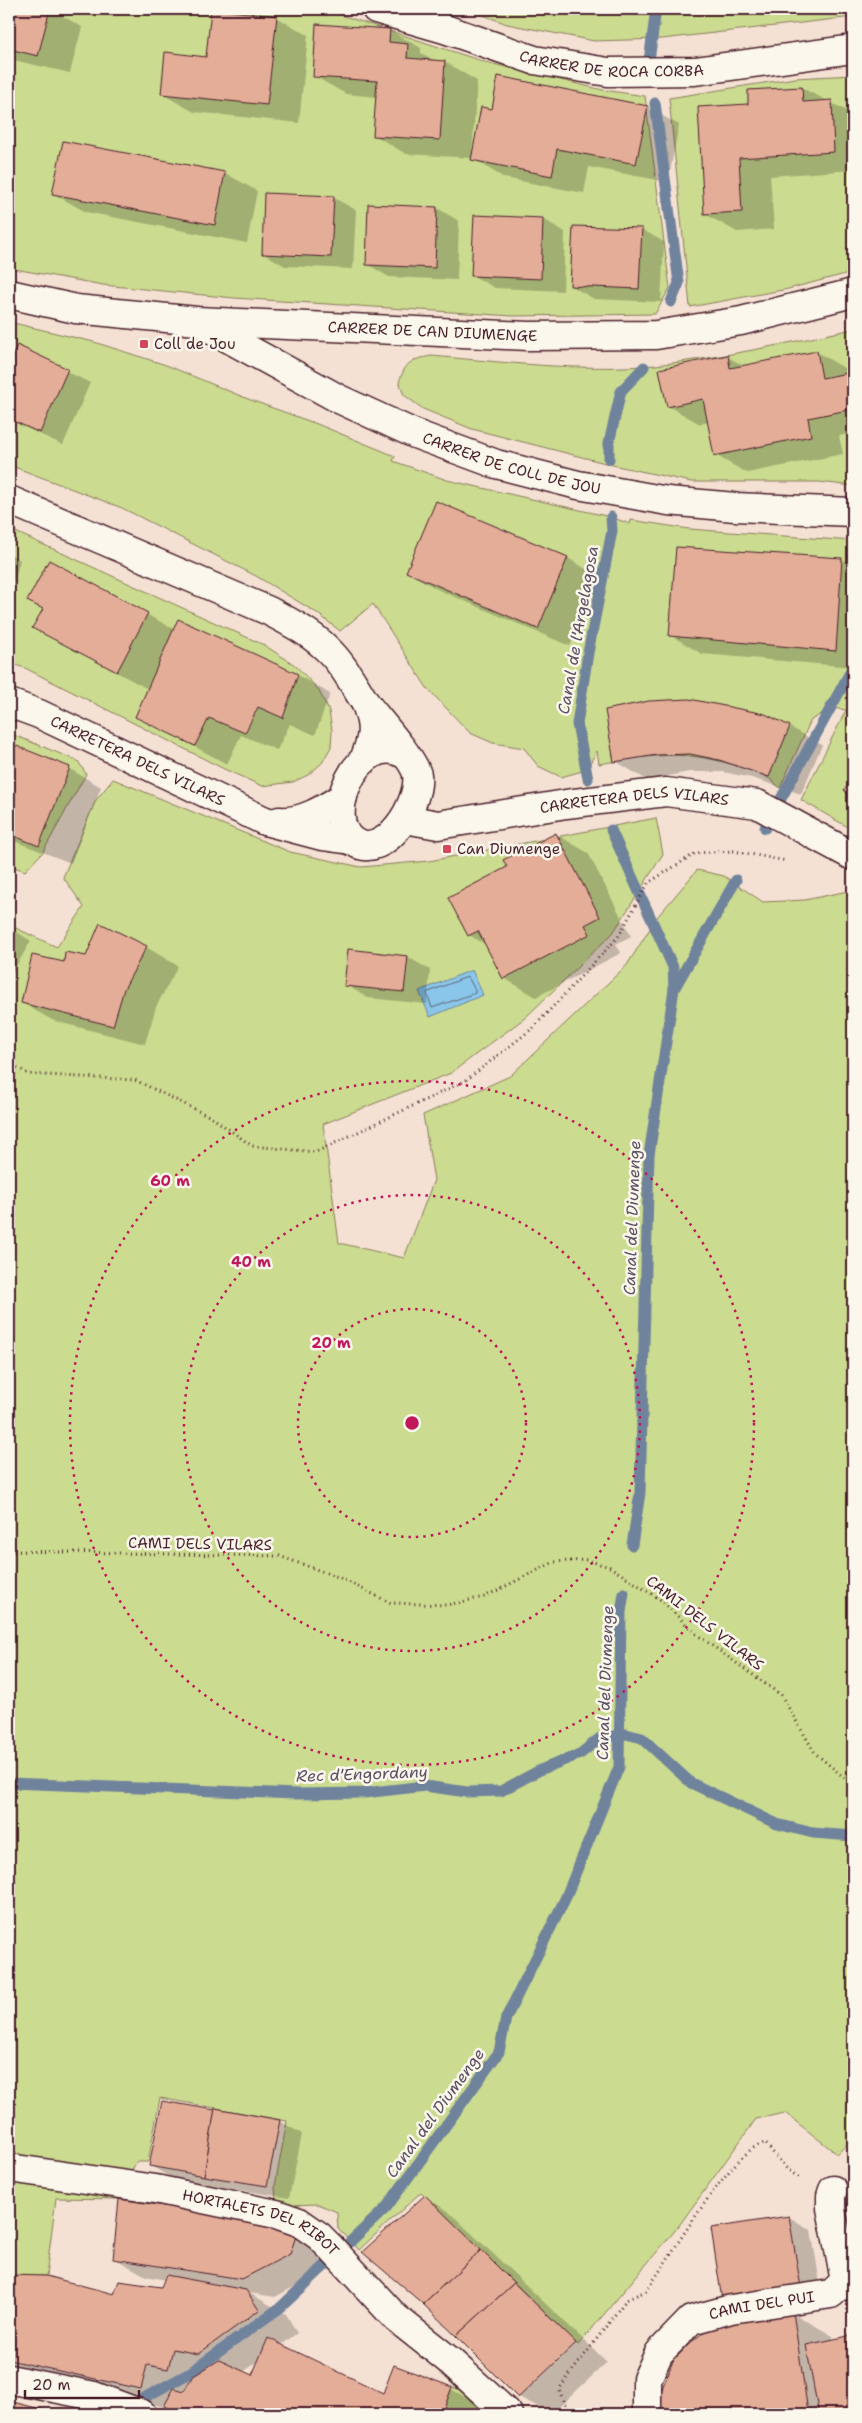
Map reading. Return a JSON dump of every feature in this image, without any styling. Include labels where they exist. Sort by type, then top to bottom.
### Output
[{"type":"street","name":"CARRER DE ROCA CORBA","points":[[376,9],[445,29],[534,60],[608,72],[695,71],[853,49]]},
{"type":"street","name":"CARRER DE CAN DIUMENGE","points":[[9,294],[76,309],[197,321],[528,336],[656,335],[741,321],[853,293]]},
{"type":"street","name":"CARRER DE COLL DE JOU","points":[[197,321],[339,399],[415,434],[496,464],[578,486],[668,501],[853,512]]},
{"type":"street","points":[[9,500],[269,611],[296,626],[325,646],[344,669],[366,704],[404,754],[417,775],[415,796],[405,820],[396,831],[374,844],[356,844],[344,831],[341,810],[348,782],[364,760],[372,740],[373,722],[366,704]]},
{"type":"street","name":"CARRETERA DELS VILARS","points":[[9,703],[39,714],[265,820],[322,836],[351,840]]},
{"type":"street","points":[[364,760],[378,750],[391,748],[404,754]]},
{"type":"street","name":"CARRETERA DELS VILARS","points":[[405,820],[438,825],[566,804],[666,792],[754,804],[853,856]]},
{"type":"street","name":"CARRETERA DELS VILARS","points":[[265,820],[285,822],[305,817],[324,809],[343,797]]},
{"type":"street","name":"HORTALETS DEL RIBOT","points":[[9,2168],[155,2189],[276,2214],[299,2222],[319,2236],[396,2318],[450,2361],[508,2414]]},
{"type":"street","name":"CAMI DEL PUI","points":[[647,2414],[647,2379],[659,2353],[691,2320],[731,2309],[831,2294],[844,2281],[831,2208],[830,2196],[833,2190]]},
{"type":"street","points":[[9,2378],[94,2396],[142,2414]]},
{"type":"path","points":[[9,1062],[28,1074],[135,1080],[213,1118],[252,1146],[316,1152],[465,1081],[533,1028],[618,937],[648,883],[696,853],[734,850],[789,861]]},
{"type":"path","name":"CAMI DELS VILARS","points":[[9,1551],[279,1556],[338,1577],[390,1603],[437,1604],[484,1597],[554,1562],[586,1560],[610,1567],[661,1600],[696,1634],[781,1695],[815,1753],[853,1785]]},
{"type":"path","points":[[570,2414],[560,2389],[569,2375],[626,2300],[646,2291],[725,2174],[746,2153],[756,2145],[765,2143],[788,2169],[805,2182],[833,2190]]},
{"type":"green space","points":[[9,9],[279,9],[338,14],[485,62],[603,90],[645,96],[670,288],[655,314],[513,316],[234,298],[103,285],[9,268]]},
{"type":"green space","points":[[467,9],[853,9],[853,17],[662,39],[594,41],[507,24]]},
{"type":"green space","points":[[853,75],[853,272],[788,289],[690,307],[669,98],[795,78]]},
{"type":"green space","points":[[9,322],[94,342],[166,365],[395,456],[393,461],[447,480],[611,517],[630,524],[631,520],[689,529],[853,541],[853,830],[801,800],[846,710],[832,708],[811,720],[780,788],[766,777],[721,761],[669,755],[599,764],[597,751],[586,770],[561,777],[538,766],[524,748],[493,743],[470,733],[427,688],[373,604],[340,631],[317,613],[256,576],[122,508],[9,465]]},
{"type":"green space","points":[[853,329],[853,486],[819,482],[691,482],[617,466],[472,429],[423,409],[404,395],[399,382],[404,370],[410,363],[431,356],[571,367],[627,367],[680,362],[730,354]]},
{"type":"green space","points":[[9,529],[264,645],[295,665],[318,689],[329,711],[332,730],[331,747],[322,763],[308,775],[293,782],[262,786],[224,769],[25,668],[9,663]]},
{"type":"green space","points":[[9,733],[78,761],[86,774],[43,852],[25,871],[9,865]]},
{"type":"green space","points":[[113,779],[290,852],[361,867],[429,861],[656,818],[663,854],[613,933],[526,1017],[451,1073],[323,1124],[339,1243],[404,1258],[434,1180],[423,1115],[510,1076],[627,965],[658,916],[697,870],[724,876],[763,902],[805,900],[848,891],[853,894],[853,2139],[837,2154],[785,2113],[756,2119],[678,2227],[578,2345],[421,2192],[359,2250],[338,2229],[337,2212],[318,2204],[290,2205],[276,2200],[275,2186],[287,2121],[160,2098],[148,2162],[136,2162],[119,2199],[56,2198],[46,2276],[9,2275],[9,925],[57,947],[84,907],[63,877],[96,800]]},
{"type":"green space","points":[[452,2387],[468,2393],[492,2414],[442,2414]]},
{"type":"water","points":[[472,970],[483,995],[430,1017],[419,991]]},
{"type":"building","points":[[9,9],[50,9],[38,56],[9,49]]},
{"type":"building","points":[[211,9],[277,16],[267,105],[161,94],[165,52],[206,57]]},
{"type":"building","points":[[316,24],[390,29],[389,42],[408,44],[407,58],[445,61],[440,140],[373,136],[377,81],[313,77]]},
{"type":"building","points":[[498,76],[648,106],[636,164],[557,149],[552,176],[471,160],[481,107],[492,109]]},
{"type":"building","points":[[802,87],[803,102],[832,100],[834,152],[739,158],[742,212],[704,214],[698,107],[748,104],[748,90]]},
{"type":"building","points":[[63,141],[225,172],[215,225],[52,194]]},
{"type":"building","points":[[264,193],[334,196],[331,257],[262,254]]},
{"type":"building","points":[[368,204],[437,207],[435,268],[366,265]]},
{"type":"building","points":[[474,215],[543,218],[541,279],[471,276]]},
{"type":"building","points":[[573,226],[642,228],[639,289],[570,286]]},
{"type":"building","points":[[17,345],[68,369],[40,433],[9,419],[9,364]]},
{"type":"building","points":[[817,351],[822,378],[853,372],[853,409],[808,418],[811,436],[714,456],[703,399],[667,407],[659,369],[728,355],[730,368]]},
{"type":"building","points":[[436,501],[568,557],[538,629],[406,572]]},
{"type":"building","points":[[676,547],[842,558],[836,651],[669,636]]},
{"type":"building","points":[[49,560],[148,613],[117,672],[32,628],[43,609],[27,601]]},
{"type":"building","points":[[178,619],[298,674],[283,718],[258,707],[245,733],[209,718],[195,746],[135,717]]},
{"type":"building","points":[[689,699],[765,714],[790,726],[769,777],[719,760],[690,754],[657,755],[614,762],[605,710],[649,701]]},
{"type":"building","points":[[9,743],[70,767],[39,846],[9,834]]},
{"type":"building","points":[[853,780],[853,799],[844,790]]},
{"type":"building","points":[[556,833],[600,917],[585,925],[590,934],[503,979],[478,931],[468,936],[448,898],[507,867],[503,860]]},
{"type":"building","points":[[100,923],[147,946],[124,989],[113,1026],[21,1003],[32,955],[64,962],[65,952],[86,956]]},
{"type":"building","points":[[348,949],[408,956],[404,992],[344,986]]},
{"type":"building","points":[[162,2101],[215,2110],[204,2176],[149,2166]]},
{"type":"building","points":[[215,2108],[280,2120],[267,2186],[204,2176]]},
{"type":"building","points":[[425,2195],[481,2250],[423,2304],[362,2252]]},
{"type":"building","points":[[119,2199],[250,2219],[297,2233],[290,2254],[242,2279],[113,2259]]},
{"type":"building","points":[[789,2216],[802,2294],[723,2307],[711,2228]]},
{"type":"building","points":[[481,2250],[514,2283],[456,2336],[423,2304]]},
{"type":"building","points":[[9,2275],[46,2276],[114,2294],[119,2281],[161,2287],[166,2275],[246,2290],[259,2310],[198,2354],[173,2349],[168,2369],[147,2365],[141,2389],[9,2360]]},
{"type":"building","points":[[514,2283],[576,2343],[518,2398],[456,2336]]},
{"type":"building","points":[[793,2312],[808,2412],[818,2410],[806,2345],[853,2335],[853,2414],[661,2414],[659,2403],[663,2386],[673,2361],[689,2344],[709,2328],[741,2318]]},
{"type":"building","points":[[268,2338],[383,2393],[394,2365],[452,2387],[442,2414],[182,2414],[164,2406],[174,2388],[184,2391],[192,2377],[219,2360],[252,2375]]},
{"type":"building","points":[[9,2401],[60,2414],[9,2414]]},
{"type":"waterway","name":"Canal de l'Argelagosa","points":[[649,61],[656,9]]},
{"type":"waterway","name":"Canal de l'Argelagosa","points":[[655,103],[679,283],[671,302]]},
{"type":"waterway","name":"Canal de l'Argelagosa","points":[[609,459],[609,443],[621,391],[644,367]]},
{"type":"waterway","name":"Canal de l'Argelagosa","points":[[588,779],[577,724],[588,653],[612,531],[611,517]]},
{"type":"waterway","name":"Canal del Diumenge","points":[[765,828],[853,667]]},
{"type":"waterway","name":"Canal de l'Argelagosa","points":[[611,830],[673,967],[674,989]]},
{"type":"waterway","name":"Canal del Diumenge","points":[[632,1545],[640,1493],[649,1155],[674,989],[736,880]]},
{"type":"waterway","name":"Canal del Diumenge","points":[[129,2406],[188,2374],[281,2307],[386,2208],[499,2052],[506,2018],[565,1899],[619,1767],[621,1612],[624,1593]]},
{"type":"waterway","name":"Rec d'Engordany","points":[[9,1783],[297,1794],[364,1793],[425,1786],[467,1792],[501,1791],[540,1770],[580,1754],[600,1738],[626,1734],[642,1738],[691,1783],[777,1824],[813,1833],[853,1836]]},
{"type":"place","name":"Coll de Jou","points":[[144,344]]},
{"type":"place","name":"Can Diumenge","points":[[447,849]]}]
